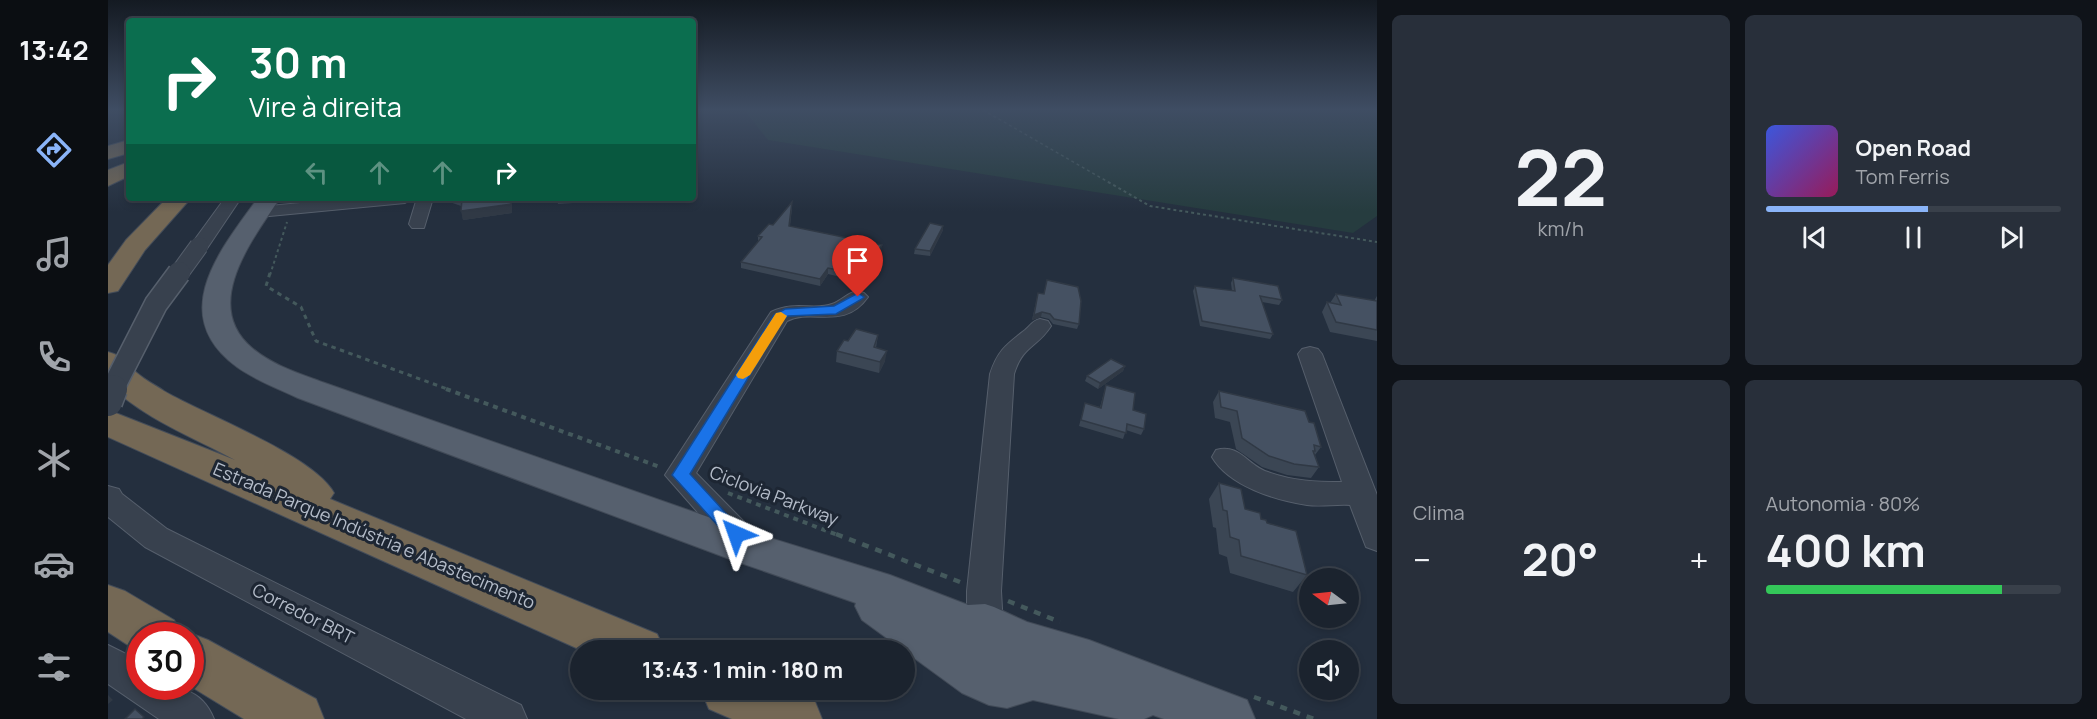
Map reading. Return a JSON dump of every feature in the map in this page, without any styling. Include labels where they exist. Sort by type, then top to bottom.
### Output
[{"type":"highway","points":[[108,153],[126,147]]},
{"type":"highway","points":[[108,179],[126,170]]},
{"type":"highway","points":[[108,188],[126,179]]},
{"type":"highway","points":[[108,285],[135,245],[177,201]]},
{"type":"highway","points":[[108,362],[129,384],[305,486],[352,525]]},
{"type":"highway","name":"Estrada Parque Indústria e Abastecimento","points":[[108,422],[352,525],[614,640]]},
{"type":"highway","points":[[108,606],[134,622]]},
{"type":"highway","points":[[204,665],[296,719]]},
{"type":"highway","points":[[751,700],[794,719]]},
{"type":"main road","points":[[263,204],[224,269],[214,297],[215,319],[225,339],[241,355],[270,373],[310,390],[829,576],[915,629],[990,637],[1110,693],[1223,707]]},
{"type":"street","points":[[108,402],[156,304],[199,246],[263,204],[334,201]]},
{"type":"street","points":[[418,224],[424,201]]},
{"type":"street","points":[[750,549],[681,475],[779,317],[785,313],[836,310],[858,297]]},
{"type":"street","points":[[990,637],[1002,374],[1006,359],[1014,348],[1035,334],[1040,326]]},
{"type":"street","points":[[1310,354],[1377,538]]},
{"type":"street","points":[[1226,457],[1256,480],[1308,494],[1342,492],[1362,495]]},
{"type":"street","name":"Corredor BRT","points":[[108,497],[111,502],[156,538],[507,719]]},
{"type":"street","points":[[108,663],[126,674]]},
{"type":"street","points":[[166,700],[194,719]]},
{"type":"street","points":[[720,700],[744,719]]},
{"type":"path","points":[[1041,144],[1150,206],[1377,242]]},
{"type":"path","points":[[263,204],[266,286],[301,307],[316,341],[681,475]]},
{"type":"path","name":"Ciclovia Parkway","points":[[724,492],[990,637],[1069,625]]},
{"type":"path","points":[[1223,707],[1314,719]]},
{"type":"green space","points":[[790,144],[1377,144],[1377,216],[1353,233]]},
{"type":"building","points":[[462,201],[511,201],[511,204],[461,211]]},
{"type":"building","points":[[792,202],[789,226],[882,245],[863,275],[828,268],[820,279],[741,262],[762,237],[758,236],[769,224],[773,225]]},
{"type":"building","points":[[930,223],[943,226],[930,251],[915,249]]},
{"type":"building","points":[[1233,278],[1278,286],[1282,300],[1260,296],[1273,334],[1202,321],[1195,286],[1235,291]]},
{"type":"building","points":[[1047,280],[1078,287],[1081,301],[1079,324],[1054,319],[1050,314],[1042,312],[1034,315],[1038,293],[1044,294]]},
{"type":"building","points":[[1336,294],[1377,301],[1377,330],[1336,322],[1327,302],[1341,305]]},
{"type":"building","points":[[856,329],[878,335],[874,347],[887,351],[880,362],[837,351],[844,340],[848,341]]},
{"type":"building","points":[[1111,359],[1125,366],[1100,383],[1087,376]]},
{"type":"building","points":[[1106,385],[1135,393],[1133,410],[1146,414],[1144,429],[1127,424],[1126,433],[1081,420],[1085,403],[1101,408]]},
{"type":"building","points":[[1219,391],[1305,411],[1309,422],[1314,423],[1321,447],[1314,445],[1315,451],[1313,451],[1319,467],[1294,464],[1269,456],[1242,438],[1237,411],[1221,407]]},
{"type":"building","points":[[1219,483],[1241,489],[1245,509],[1260,513],[1261,519],[1266,520],[1267,523],[1296,531],[1305,568],[1299,568],[1299,573],[1241,556],[1239,540],[1230,537],[1227,511],[1223,510]]},
{"type":"building","points":[[135,709],[144,717],[125,719]]},
{"type":"slow traffic","points":[[743,375],[781,316]]},
{"type":"route","points":[[736,534],[681,475],[779,317],[785,313],[836,310],[858,297]]}]
